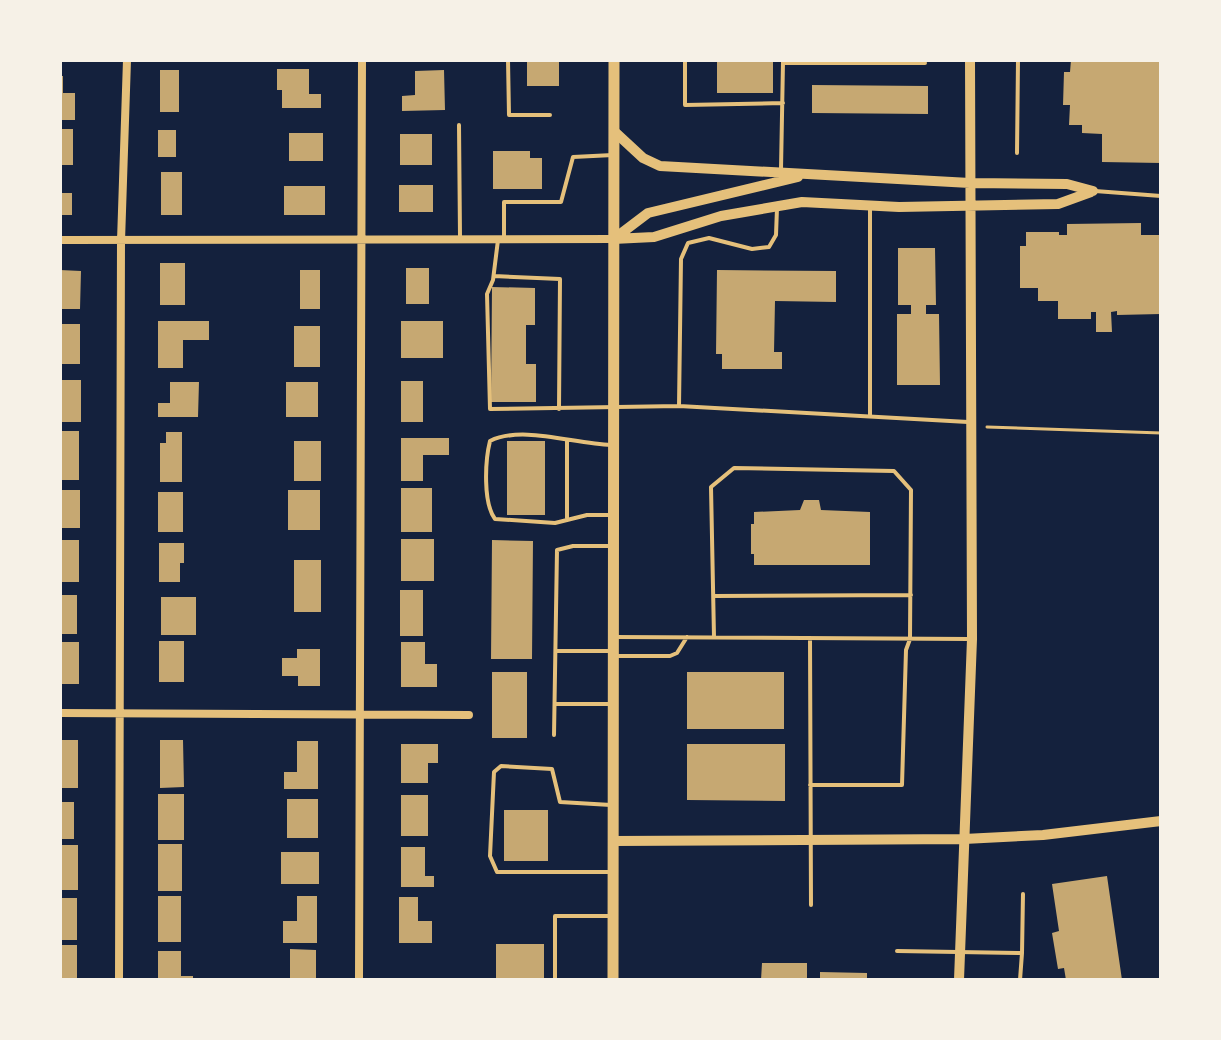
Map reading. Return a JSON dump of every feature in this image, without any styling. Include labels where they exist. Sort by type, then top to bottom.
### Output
[{"type":"main road","points":[[613,980],[614,60]]},
{"type":"street","points":[[119,980],[121,241],[127,60]]},
{"type":"street","points":[[359,980],[362,60]]},
{"type":"street","points":[[959,980],[972,639],[970,60]]},
{"type":"street","points":[[616,133],[643,158],[660,166],[970,183],[1067,184],[1093,191]]},
{"type":"street","points":[[613,239],[648,213],[812,173]]},
{"type":"street","points":[[60,240],[613,239],[654,237],[721,216],[802,202],[969,206],[1058,204],[1093,191]]},
{"type":"street","points":[[60,713],[469,715]]},
{"type":"street","points":[[613,841],[964,839],[1043,835],[1161,821]]},
{"type":"lane","points":[[508,60],[509,115],[550,115]]},
{"type":"lane","points":[[685,60],[685,105],[783,103]]},
{"type":"lane","points":[[1017,153],[1018,60]]},
{"type":"lane","points":[[781,172],[783,61],[925,63]]},
{"type":"lane","points":[[459,125],[460,240]]},
{"type":"lane","points":[[615,155],[573,157],[561,202],[504,202],[501,240],[487,294],[490,409],[679,406],[970,422]]},
{"type":"lane","points":[[1093,191],[1161,196]]},
{"type":"lane","points":[[679,406],[681,259],[688,243],[709,238],[752,249],[769,247],[776,235],[777,205]]},
{"type":"lane","points":[[870,205],[870,416]]},
{"type":"lane","points":[[494,276],[560,279],[559,409]]},
{"type":"lane","points":[[613,445],[532,435],[503,435],[490,441],[486,456],[488,509],[495,519],[555,523],[587,515],[613,515]]},
{"type":"lane","points":[[567,441],[567,519]]},
{"type":"lane","points":[[714,637],[711,487],[734,468],[894,471],[911,490],[910,639],[906,650],[902,785],[810,785]]},
{"type":"lane","points":[[554,735],[557,550],[573,546],[613,546]]},
{"type":"lane","points":[[714,596],[911,595]]},
{"type":"lane","points":[[613,637],[972,639]]},
{"type":"lane","points":[[556,651],[670,656],[677,653],[687,637]]},
{"type":"lane","points":[[810,638],[811,905]]},
{"type":"lane","points":[[555,704],[613,704]]},
{"type":"lane","points":[[613,806],[560,802],[552,769],[501,766],[494,772],[490,856],[497,872],[613,872]]},
{"type":"lane","points":[[1020,980],[1023,894]]},
{"type":"lane","points":[[555,980],[555,916],[613,916]]},
{"type":"lane","points":[[897,951],[1022,953]]},
{"type":"path","points":[[987,427],[1161,433]]},
{"type":"building","points":[[527,60],[559,60],[559,86],[527,86]]},
{"type":"building","points":[[717,60],[773,60],[773,93],[717,93]]},
{"type":"building","points":[[1071,60],[1161,60],[1161,163],[1102,162],[1102,134],[1082,133],[1082,125],[1069,125],[1070,105],[1063,105],[1064,72],[1070,72]]},
{"type":"building","points":[[277,69],[309,69],[309,94],[321,94],[321,108],[282,108],[282,90],[277,90]]},
{"type":"building","points":[[160,70],[179,70],[179,112],[160,112]]},
{"type":"building","points":[[444,70],[445,110],[402,111],[402,96],[415,95],[415,71]]},
{"type":"building","points":[[60,76],[63,76],[63,93],[75,93],[75,120],[60,120]]},
{"type":"building","points":[[812,85],[928,86],[928,114],[812,113]]},
{"type":"building","points":[[60,129],[73,129],[73,165],[60,165]]},
{"type":"building","points":[[158,130],[176,130],[176,157],[158,157]]},
{"type":"building","points":[[289,133],[323,133],[323,161],[289,161]]},
{"type":"building","points":[[400,134],[432,134],[432,165],[400,165]]},
{"type":"building","points":[[493,151],[530,151],[530,158],[542,158],[542,189],[493,189]]},
{"type":"building","points":[[161,172],[182,172],[182,215],[161,215]]},
{"type":"building","points":[[399,185],[433,185],[433,212],[399,212]]},
{"type":"building","points":[[284,186],[325,186],[325,215],[284,215]]},
{"type":"building","points":[[60,193],[72,193],[72,215],[60,215]]},
{"type":"building","points":[[1141,223],[1141,235],[1161,235],[1161,314],[1117,315],[1117,311],[1111,312],[1112,332],[1096,332],[1096,312],[1091,312],[1091,319],[1058,319],[1058,301],[1038,301],[1038,288],[1020,288],[1020,246],[1026,246],[1026,232],[1059,232],[1059,235],[1067,235],[1067,224]]},
{"type":"building","points":[[898,248],[935,248],[936,305],[926,305],[926,314],[939,314],[940,385],[897,385],[897,314],[911,314],[911,305],[898,305]]},
{"type":"building","points":[[160,263],[185,263],[185,305],[160,305]]},
{"type":"building","points":[[406,268],[429,268],[429,304],[406,304]]},
{"type":"building","points":[[60,270],[81,271],[80,309],[60,309]]},
{"type":"building","points":[[300,270],[320,270],[320,309],[300,309]]},
{"type":"building","points":[[717,270],[836,271],[836,302],[775,301],[774,352],[782,352],[782,369],[722,369],[722,354],[716,354]]},
{"type":"building","points":[[492,287],[535,288],[535,325],[526,325],[526,364],[536,364],[536,402],[491,402]]},
{"type":"building","points":[[158,321],[209,321],[209,340],[183,340],[183,368],[158,368]]},
{"type":"building","points":[[401,321],[443,321],[443,358],[401,358]]},
{"type":"building","points":[[60,324],[80,324],[80,364],[60,364]]},
{"type":"building","points":[[294,326],[320,326],[320,367],[294,367]]},
{"type":"building","points":[[60,380],[81,380],[81,422],[60,422]]},
{"type":"building","points":[[401,381],[423,381],[423,422],[401,422]]},
{"type":"building","points":[[170,382],[199,382],[198,417],[158,417],[158,403],[170,403]]},
{"type":"building","points":[[286,382],[318,382],[318,417],[286,417]]},
{"type":"building","points":[[60,431],[79,431],[79,480],[60,480]]},
{"type":"building","points":[[166,432],[182,432],[182,482],[160,482],[160,443],[166,443]]},
{"type":"building","points":[[401,438],[449,438],[449,455],[423,455],[423,481],[401,481]]},
{"type":"building","points":[[294,441],[321,441],[321,481],[294,481]]},
{"type":"building","points":[[507,441],[545,441],[545,515],[507,515]]},
{"type":"building","points":[[401,488],[432,488],[432,532],[401,532]]},
{"type":"building","points":[[60,490],[80,490],[80,528],[60,528]]},
{"type":"building","points":[[288,490],[320,490],[320,530],[288,530]]},
{"type":"building","points":[[158,492],[183,492],[183,532],[158,532]]},
{"type":"building","points":[[804,500],[819,500],[821,510],[870,512],[870,565],[754,565],[751,524],[754,524],[754,512],[800,510]]},
{"type":"building","points":[[401,539],[434,539],[434,581],[401,581]]},
{"type":"building","points":[[60,540],[79,540],[79,582],[60,582]]},
{"type":"building","points":[[492,540],[533,541],[532,659],[491,659]]},
{"type":"building","points":[[159,543],[184,543],[180,582],[159,582]]},
{"type":"building","points":[[294,560],[321,560],[321,612],[294,612]]},
{"type":"building","points":[[400,590],[423,590],[423,636],[400,636]]},
{"type":"building","points":[[60,595],[77,595],[77,634],[60,634]]},
{"type":"building","points":[[161,597],[196,597],[196,635],[161,635]]},
{"type":"building","points":[[159,641],[184,641],[184,682],[159,682]]},
{"type":"building","points":[[60,642],[79,642],[79,684],[60,684]]},
{"type":"building","points":[[401,642],[425,642],[425,664],[437,664],[437,687],[401,687]]},
{"type":"building","points":[[297,649],[320,649],[320,686],[298,686],[298,676],[282,676],[282,658],[297,658]]},
{"type":"building","points":[[492,672],[527,672],[527,738],[492,738]]},
{"type":"building","points":[[687,672],[784,672],[784,729],[687,729]]},
{"type":"building","points":[[60,740],[78,740],[78,788],[60,788]]},
{"type":"building","points":[[160,740],[183,740],[184,787],[160,788]]},
{"type":"building","points":[[297,741],[318,741],[318,789],[284,789],[284,772],[297,772]]},
{"type":"building","points":[[401,744],[438,744],[438,763],[428,763],[428,783],[401,783]]},
{"type":"building","points":[[687,744],[785,744],[785,801],[687,800]]},
{"type":"building","points":[[158,794],[184,794],[184,840],[158,840]]},
{"type":"building","points":[[401,795],[428,795],[428,836],[401,836]]},
{"type":"building","points":[[287,799],[318,799],[318,838],[287,838]]},
{"type":"building","points":[[60,802],[74,802],[74,839],[60,839]]},
{"type":"building","points":[[504,810],[548,810],[548,861],[504,861]]},
{"type":"building","points":[[158,844],[182,844],[182,891],[158,891]]},
{"type":"building","points":[[60,845],[78,845],[78,890],[60,890]]},
{"type":"building","points":[[401,847],[425,847],[425,876],[434,876],[434,887],[401,887]]},
{"type":"building","points":[[281,852],[319,852],[319,884],[281,884]]},
{"type":"building","points":[[1107,876],[1122,980],[1066,980],[1064,968],[1058,969],[1052,933],[1059,931],[1052,884]]},
{"type":"building","points":[[158,896],[181,896],[181,942],[158,942]]},
{"type":"building","points":[[297,896],[317,896],[317,943],[283,943],[283,921],[297,921]]},
{"type":"building","points":[[399,897],[418,897],[418,921],[432,921],[432,943],[399,943]]},
{"type":"building","points":[[60,898],[77,898],[77,940],[60,940]]},
{"type":"building","points":[[496,944],[544,944],[544,980],[496,980]]},
{"type":"building","points":[[60,945],[77,945],[77,980],[60,980]]},
{"type":"building","points":[[290,949],[316,950],[316,980],[290,980]]},
{"type":"building","points":[[158,951],[181,951],[181,976],[193,976],[193,980],[158,980]]},
{"type":"building","points":[[762,963],[807,963],[807,980],[761,980]]},
{"type":"building","points":[[820,972],[867,973],[867,980],[820,980]]}]
